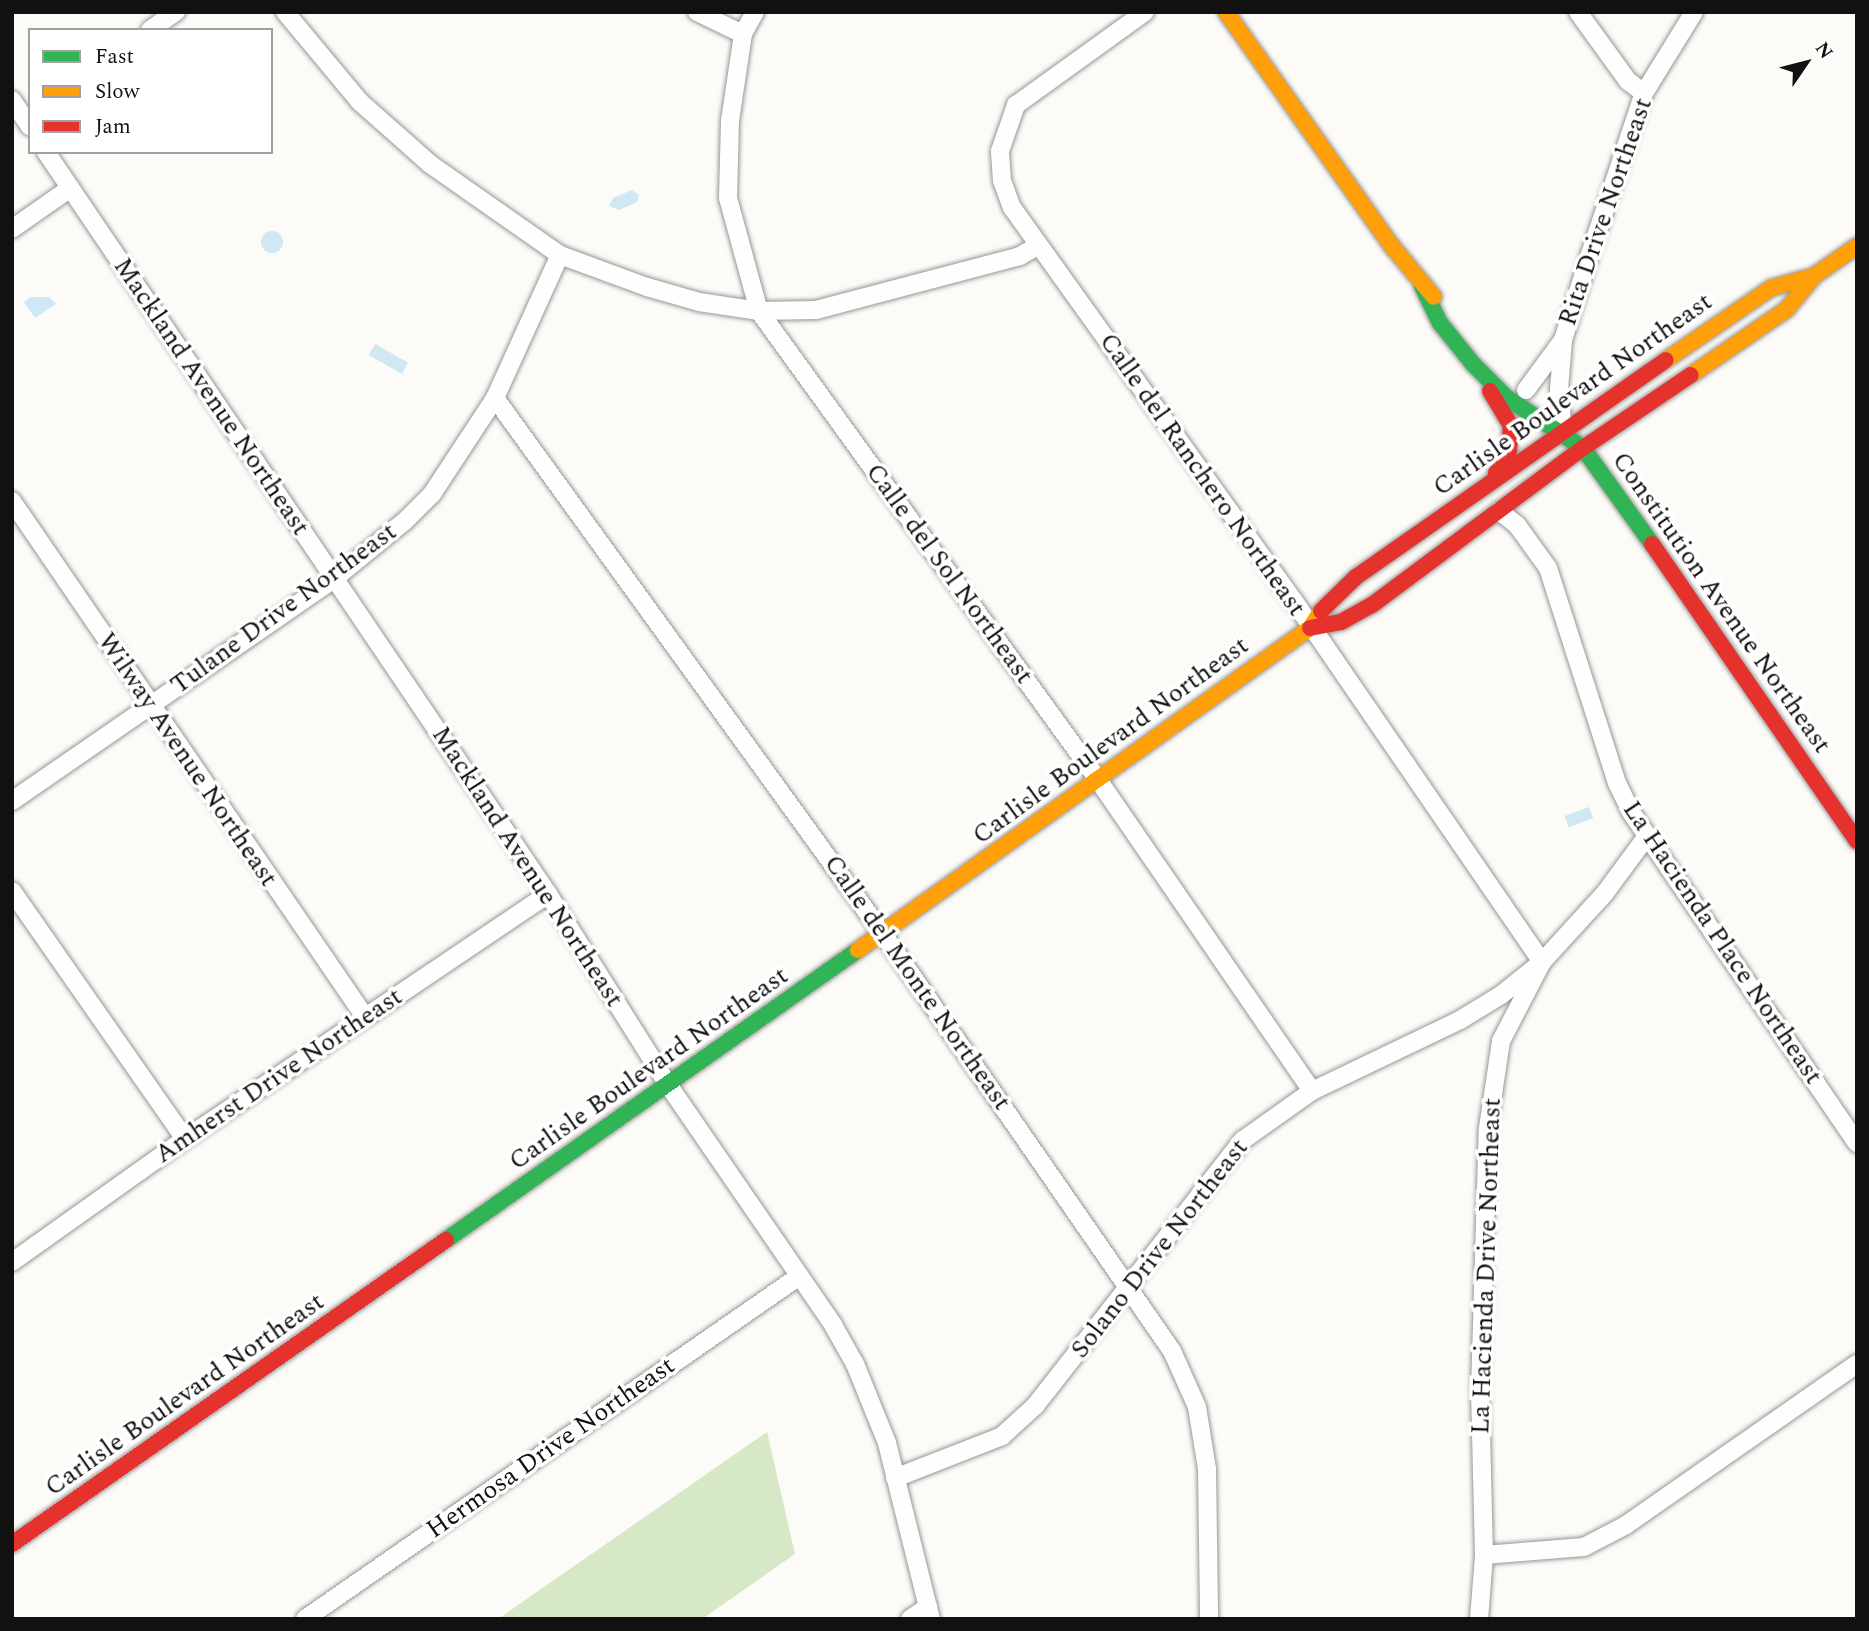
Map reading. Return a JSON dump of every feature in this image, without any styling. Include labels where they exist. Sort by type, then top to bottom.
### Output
[{"type":"main road","name":"Constitution Avenue Northeast","points":[[1226,12],[1422,286],[1440,323],[1473,364],[1507,398],[1563,432],[1583,448],[1712,627],[1857,841]]},
{"type":"main road","name":"Carlisle Boulevard Northeast","points":[[1310,628],[1341,622],[1371,605],[1583,448],[1787,309],[1814,276],[1857,246]]},
{"type":"main road","name":"Carlisle Boulevard Northeast","points":[[12,1544],[669,1086],[1099,781],[1310,628],[1325,604],[1484,485],[1771,288],[1814,276]]},
{"type":"main road","name":"Constitution Avenue Northeast","points":[[1422,286],[1451,311],[1497,369],[1554,411],[1563,432]]},
{"type":"main road","points":[[1473,364],[1511,426],[1508,461],[1484,485]]},
{"type":"main road","points":[[1371,605],[1388,573],[1422,543],[1421,531]]},
{"type":"street","points":[[153,28],[176,12]]},
{"type":"street","points":[[285,12],[360,102],[430,164],[560,255],[699,302],[759,311],[816,310],[1020,256],[1037,246]]},
{"type":"street","points":[[697,12],[743,34]]},
{"type":"street","name":"Calle del Sol Northeast","points":[[755,12],[743,34],[730,121],[728,198],[759,311],[1099,781],[1312,1091]]},
{"type":"street","name":"Calle del Ranchero Northeast","points":[[1145,12],[1016,105],[1006,127],[1000,151],[1002,181],[1012,208],[1310,628],[1542,962]]},
{"type":"street","points":[[1578,12],[1628,81],[1644,93]]},
{"type":"street","name":"Rita Drive Northeast","points":[[1563,432],[1559,389],[1563,340],[1644,93],[1694,12]]},
{"type":"street","points":[[12,100],[27,118]]},
{"type":"street","name":"Mackland Avenue Northeast","points":[[47,154],[548,894],[669,1086],[855,1364],[895,1478],[930,1613]]},
{"type":"street","points":[[12,229],[69,189]]},
{"type":"street","name":"Tulane Drive Northeast","points":[[12,801],[375,549],[432,495],[495,398],[560,255]]},
{"type":"street","name":"Rita Drive Northeast","points":[[1526,390],[1563,340]]},
{"type":"street","name":"Calle del Monte Northeast","points":[[495,398],[883,934],[1129,1285],[1172,1351],[1197,1407],[1207,1469],[1209,1619]]},
{"type":"street","name":"Wilway Avenue Northeast","points":[[12,501],[18,523],[365,1017]]},
{"type":"street","name":"La Hacienda Place Northeast","points":[[1499,511],[1533,545],[1548,568],[1617,783],[1647,836],[1857,1143]]},
{"type":"street","name":"La Hacienda Drive Northeast","points":[[1479,1619],[1484,1555],[1479,1391],[1488,1128],[1501,1041],[1542,962],[1605,893],[1647,836]]},
{"type":"street","points":[[12,891],[185,1139]]},
{"type":"street","name":"Amherst Drive Northeast","points":[[12,1262],[185,1139],[548,894]]},
{"type":"street","name":"Solano Drive Northeast","points":[[895,1478],[1002,1436],[1035,1406],[1243,1140],[1312,1091],[1460,1020],[1501,995],[1542,962]]},
{"type":"street","name":"Hermosa Drive Northeast","points":[[304,1619],[798,1277]]},
{"type":"street","points":[[1484,1555],[1584,1547],[1626,1525],[1857,1364]]},
{"type":"street","points":[[910,1619],[930,1613]]},
{"type":"green space","points":[[767,1432],[795,1554],[702,1619],[498,1619]]},
{"type":"water","points":[[632,190],[639,195],[637,202],[619,210],[609,206],[613,198]]},
{"type":"water","points":[[272,231],[280,234],[283,242],[280,250],[272,253],[264,250],[261,242],[264,234]]},
{"type":"water","points":[[31,297],[49,297],[56,304],[35,318],[24,302]]},
{"type":"water","points":[[375,344],[408,362],[402,374],[369,355]]},
{"type":"water","points":[[1589,807],[1593,818],[1569,827],[1565,816]]},
{"type":"traffic: fast","points":[[1422,286],[1440,323],[1473,364],[1507,398],[1583,448],[1652,544]]},
{"type":"traffic: fast","points":[[446,1240],[858,950]]},
{"type":"traffic: slow","points":[[1226,12],[1391,245],[1434,297]]},
{"type":"traffic: slow","points":[[1691,375],[1787,309],[1814,276],[1857,246]]},
{"type":"traffic: slow","points":[[1666,360],[1771,288],[1814,276]]},
{"type":"traffic: slow","points":[[858,950],[1310,628],[1321,611]]},
{"type":"traffic: jam","points":[[1321,611],[1356,577],[1666,360]]},
{"type":"traffic: jam","points":[[1310,628],[1341,622],[1372,605],[1583,448],[1691,375]]},
{"type":"traffic: jam","points":[[1490,391],[1511,426],[1508,461],[1496,473]]},
{"type":"traffic: jam","points":[[1652,544],[1857,841]]},
{"type":"traffic: jam","points":[[12,1544],[446,1240]]}]
